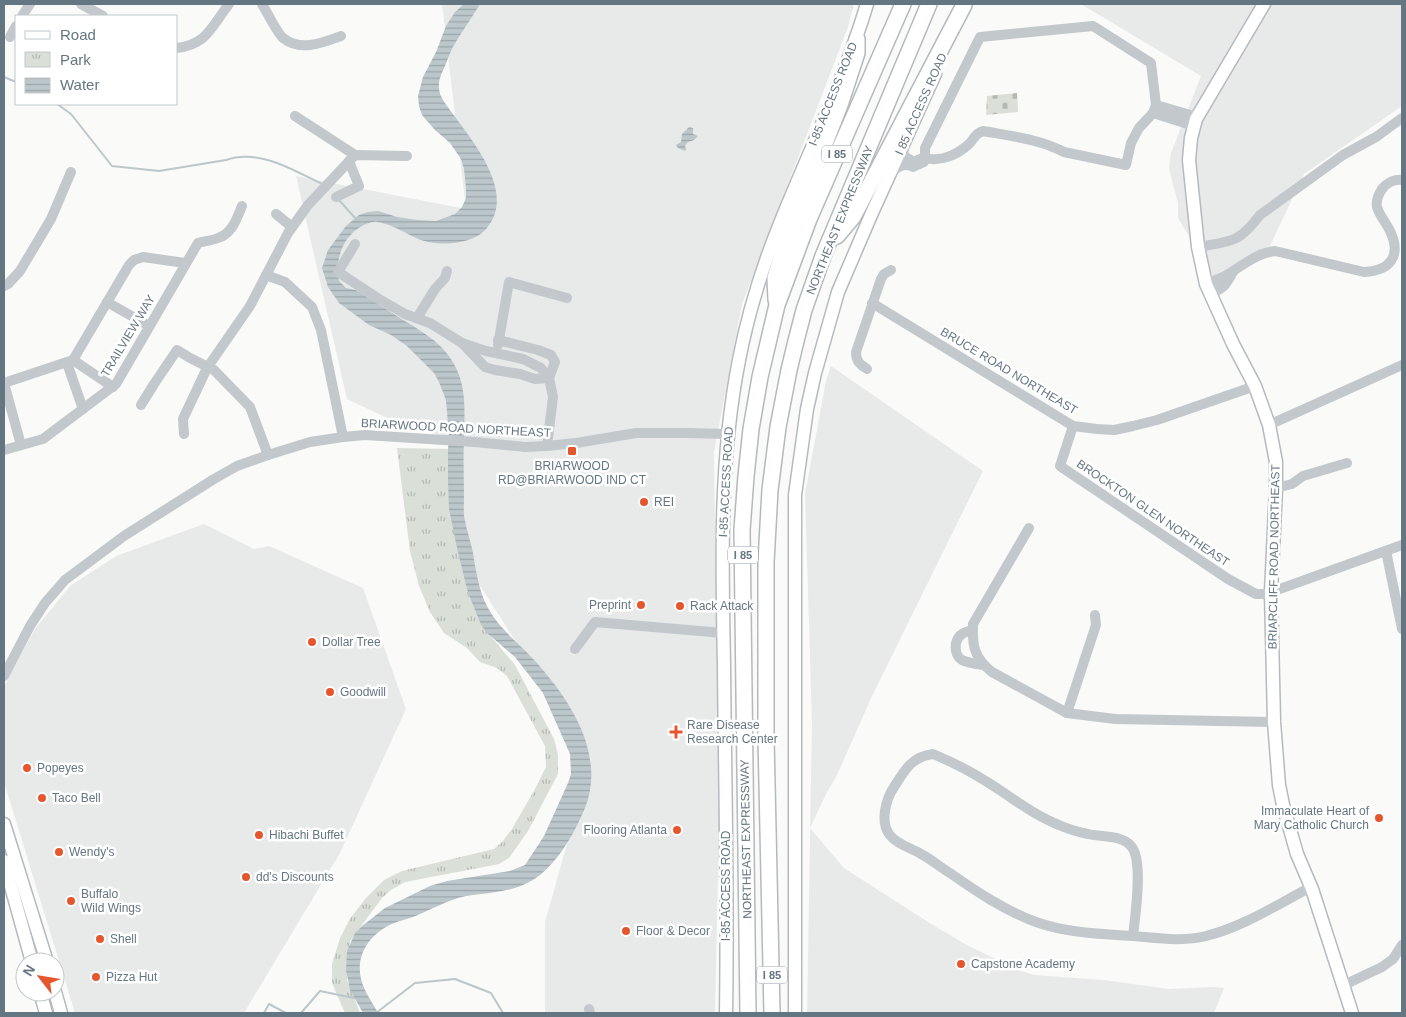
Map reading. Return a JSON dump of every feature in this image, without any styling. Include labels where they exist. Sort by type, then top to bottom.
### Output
[{"type":"highway","name":"NORTHEAST EXPRESSWAY","points":[[748,1013],[742,530],[751,429],[762,367],[777,305],[809,219],[903,4]]},
{"type":"highway","name":"NORTHEAST EXPRESSWAY","points":[[772,1013],[766,738],[766,562],[770,490],[778,427],[788,370],[804,310],[823,256],[929,4]]},
{"type":"highway","points":[[823,256],[853,217],[965,4]]},
{"type":"highway","points":[[777,305],[775,278],[785,245],[840,105],[857,53],[857,39]]},
{"type":"main road","name":"I-85 ACCESS ROAD","points":[[726,1013],[728,924],[722,579],[723,489],[727,434],[739,358],[762,273],[780,221],[857,39],[867,4]]},
{"type":"main road","name":"I 85 ACCESS ROAD","points":[[796,1013],[795,495],[807,410],[815,373],[838,292],[965,4]]},
{"type":"main road","name":"BRIARCLIFF ROAD NORTHEAST","points":[[1264,4],[1196,121],[1191,138],[1189,160],[1198,247],[1208,289],[1255,386],[1269,426],[1276,462],[1271,592],[1274,722],[1279,785],[1297,854],[1311,887],[1352,1013]]},
{"type":"main road","points":[[4,824],[44,952]]},
{"type":"main road","points":[[4,861],[29,952]]},
{"type":"street","points":[[23,15],[30,4]]},
{"type":"street","points":[[81,4],[101,15]]},
{"type":"street","points":[[178,48],[199,42],[209,32],[229,4]]},
{"type":"street","points":[[262,4],[282,37],[291,43],[306,46],[316,45],[340,36]]},
{"type":"street","points":[[903,145],[904,156],[913,167],[924,162],[925,148],[980,37],[1093,26],[1151,63],[1155,109],[1139,128],[1132,143],[1126,165],[1064,152],[1055,147],[1034,141],[983,131],[976,133],[970,143],[956,154],[935,161],[925,158]]},
{"type":"street","points":[[10,37],[15,28]]},
{"type":"street","points":[[1155,109],[1196,121]]},
{"type":"street","points":[[295,116],[352,158],[407,156]]},
{"type":"street","points":[[1198,247],[1229,242],[1240,238],[1260,215],[1343,155],[1376,138],[1402,118]]},
{"type":"street","points":[[336,197],[359,186],[352,158]]},
{"type":"street","points":[[184,434],[183,419],[207,368],[250,306],[288,233],[308,205],[352,158]]},
{"type":"street","points":[[888,176],[899,166],[909,162]]},
{"type":"street","points":[[4,286],[20,270],[41,236],[51,219],[72,172]]},
{"type":"street","points":[[1208,289],[1221,289],[1226,285],[1234,271],[1255,257],[1267,252],[1276,252],[1364,272],[1374,272],[1385,267],[1391,261],[1396,250],[1391,233],[1377,209],[1378,195],[1391,182],[1402,180]]},
{"type":"street","name":"TRAILVIEW WAY","points":[[4,450],[43,440],[116,384],[198,243],[225,235],[231,229],[242,206]]},
{"type":"street","points":[[276,214],[292,227]]},
{"type":"street","points":[[355,244],[338,272],[405,314],[430,323],[462,343],[485,367],[536,379],[549,378]]},
{"type":"street","points":[[21,445],[4,383],[70,362],[129,264],[134,260],[143,257],[185,263]]},
{"type":"street","points":[[868,369],[859,363],[856,358],[856,352],[881,279],[884,274],[891,270]]},
{"type":"street","points":[[418,318],[435,289],[445,278],[447,271]]},
{"type":"street","points":[[266,275],[285,282],[312,306],[321,330],[343,436]]},
{"type":"street","points":[[496,353],[509,282],[567,298]]},
{"type":"street","points":[[107,302],[149,326]]},
{"type":"street","name":"BRUCE ROAD NORTHEAST","points":[[872,302],[1073,426],[1096,430],[1114,430],[1133,426],[1157,420],[1255,386]]},
{"type":"street","points":[[498,340],[551,355],[555,362],[549,378]]},
{"type":"street","points":[[462,343],[523,360],[541,368],[549,378],[553,397],[547,446]]},
{"type":"street","points":[[141,406],[176,350],[214,370],[250,407],[268,456]]},
{"type":"street","points":[[70,362],[113,387]]},
{"type":"street","points":[[70,362],[83,409]]},
{"type":"street","points":[[1269,426],[1402,365]]},
{"type":"street","name":"BROCKTON GLEN NORTHEAST","points":[[1073,426],[1060,466],[1228,579],[1256,594],[1271,592]]},
{"type":"street","name":"BRIARWOOD ROAD NORTHEAST","points":[[4,676],[30,626],[65,580],[124,536],[214,479],[238,466],[297,446],[343,436],[365,435],[547,446],[636,433],[727,434]]},
{"type":"street","points":[[1276,488],[1292,484],[1303,476],[1347,463]]},
{"type":"street","points":[[1029,528],[973,624],[972,641],[979,660],[983,665],[992,672],[1067,713],[1115,719],[1274,722]]},
{"type":"street","points":[[1271,592],[1402,545]]},
{"type":"street","points":[[1386,550],[1402,629]]},
{"type":"street","points":[[1067,713],[1096,625],[1095,615]]},
{"type":"street","points":[[575,649],[595,622],[723,632]]},
{"type":"street","points":[[973,630],[959,637],[956,645],[956,654],[961,660],[983,665]]},
{"type":"street","points":[[1133,936],[1138,868],[1132,846],[1123,840],[1074,831],[1056,824],[1027,809],[983,779],[932,754],[922,756],[909,764],[892,790],[886,809],[885,823],[889,835],[898,843],[922,854],[1007,910],[1037,922],[1081,932],[1178,940],[1206,936],[1245,922],[1311,887]]},
{"type":"street","points":[[1344,985],[1382,967],[1393,959],[1402,945]]},
{"type":"shaded area","points":[[442,4],[854,4],[848,27],[742,304],[714,452],[719,827],[715,1013],[545,1013],[545,922],[591,759],[452,542],[465,442],[402,425],[347,399],[296,176],[466,209]]},
{"type":"shaded area","points":[[1081,4],[1402,4],[1402,106],[1304,174],[1267,252],[1217,282],[1178,218],[1178,203],[1169,169],[1171,153],[1201,76]]},
{"type":"shaded area","points":[[831,366],[983,471],[872,696],[837,775],[810,828],[812,722],[805,494],[826,381]]},
{"type":"shaded area","points":[[204,524],[254,549],[269,546],[363,588],[406,709],[340,853],[244,1013],[75,1013],[65,980],[65,952],[56,952],[4,782],[4,686],[35,629],[70,586],[116,556]]},
{"type":"shaded area","points":[[810,828],[844,868],[965,944],[1018,970],[1034,975],[1103,980],[1169,989],[1224,988],[1214,1013],[807,1013]]},
{"type":"green space","points":[[1017,93],[1018,112],[986,115],[987,96]]},
{"type":"green space","points":[[397,448],[448,449],[448,482],[468,593],[481,625],[515,665],[554,739],[558,755],[558,774],[528,831],[509,858],[499,864],[405,882],[382,898],[350,941],[347,980],[360,1013],[345,1013],[332,983],[332,964],[340,938],[350,919],[365,899],[384,880],[402,871],[494,849],[512,829],[546,767],[545,746],[507,676],[497,668],[480,662],[467,648],[444,633],[430,612],[419,586],[410,551]]},
{"type":"water","points":[[464,4],[480,4],[451,50],[440,79],[439,91],[444,102],[471,139],[489,169],[495,185],[497,200],[494,215],[486,229],[477,236],[464,241],[447,243],[423,241],[381,223],[373,222],[362,226],[349,236],[339,257],[339,281],[346,288],[356,290],[437,343],[454,364],[461,383],[465,413],[464,515],[482,595],[498,623],[549,677],[572,711],[582,730],[588,749],[591,768],[590,788],[585,808],[570,839],[556,859],[540,875],[516,888],[452,900],[379,931],[368,942],[360,963],[361,979],[364,988],[378,1013],[363,1013],[350,990],[346,970],[347,951],[355,933],[385,908],[430,886],[447,881],[510,871],[525,865],[544,836],[571,774],[570,754],[543,693],[515,657],[487,633],[481,625],[468,593],[449,509],[449,436],[446,400],[439,382],[434,373],[407,346],[391,335],[369,325],[339,303],[328,287],[322,268],[328,250],[346,226],[359,215],[378,211],[397,217],[436,221],[455,214],[462,207],[466,198],[466,188],[461,159],[450,143],[422,115],[418,96],[423,77],[436,52],[446,26],[455,12]]},
{"type":"water","points":[[689,127],[693,128],[693,134],[698,136],[688,142],[685,146],[685,151],[676,145],[681,142],[682,134]]},
{"type":"waterway","points":[[4,77],[15,82]]},
{"type":"waterway","points":[[58,105],[71,114],[112,166],[159,171],[238,157],[251,157],[276,163],[324,185]]},
{"type":"waterway","points":[[339,200],[356,219]]},
{"type":"waterway","points":[[376,1013],[415,983],[455,979],[491,993],[503,1013]]},
{"type":"waterway","points":[[301,1013],[320,991],[353,997]]},
{"type":"waterway","points":[[264,1013],[269,1004],[286,1013]]},
{"type":"place","name":"BRIARWOOD RD@BRIARWOOD IND CT","points":[[572,451]]},
{"type":"place","name":"REI","points":[[644,502]]},
{"type":"place","name":"Preprint","points":[[641,605]]},
{"type":"place","name":"Rack Attack","points":[[680,606]]},
{"type":"place","name":"Dollar Tree","points":[[312,642]]},
{"type":"place","name":"Goodwill","points":[[330,692]]},
{"type":"place","name":"Rare Disease Research Center","points":[[676,732]]},
{"type":"place","name":"Popeyes","points":[[27,768]]},
{"type":"place","name":"Taco Bell","points":[[42,798]]},
{"type":"place","name":"Immaculate Heart of Mary Catholic Church","points":[[1379,818]]},
{"type":"place","name":"Flooring Atlanta","points":[[677,830]]},
{"type":"place","name":"Hibachi Buffet","points":[[259,835]]},
{"type":"place","name":"Wendy's","points":[[59,852]]},
{"type":"place","name":"dd's Discounts","points":[[246,877]]},
{"type":"place","name":"Buffalo Wild Wings","points":[[71,901]]},
{"type":"place","name":"Floor & Decor","points":[[626,931]]},
{"type":"place","name":"Shell","points":[[100,939]]},
{"type":"place","name":"Capstone Academy","points":[[961,964]]},
{"type":"place","name":"Pizza Hut","points":[[96,977]]}]
